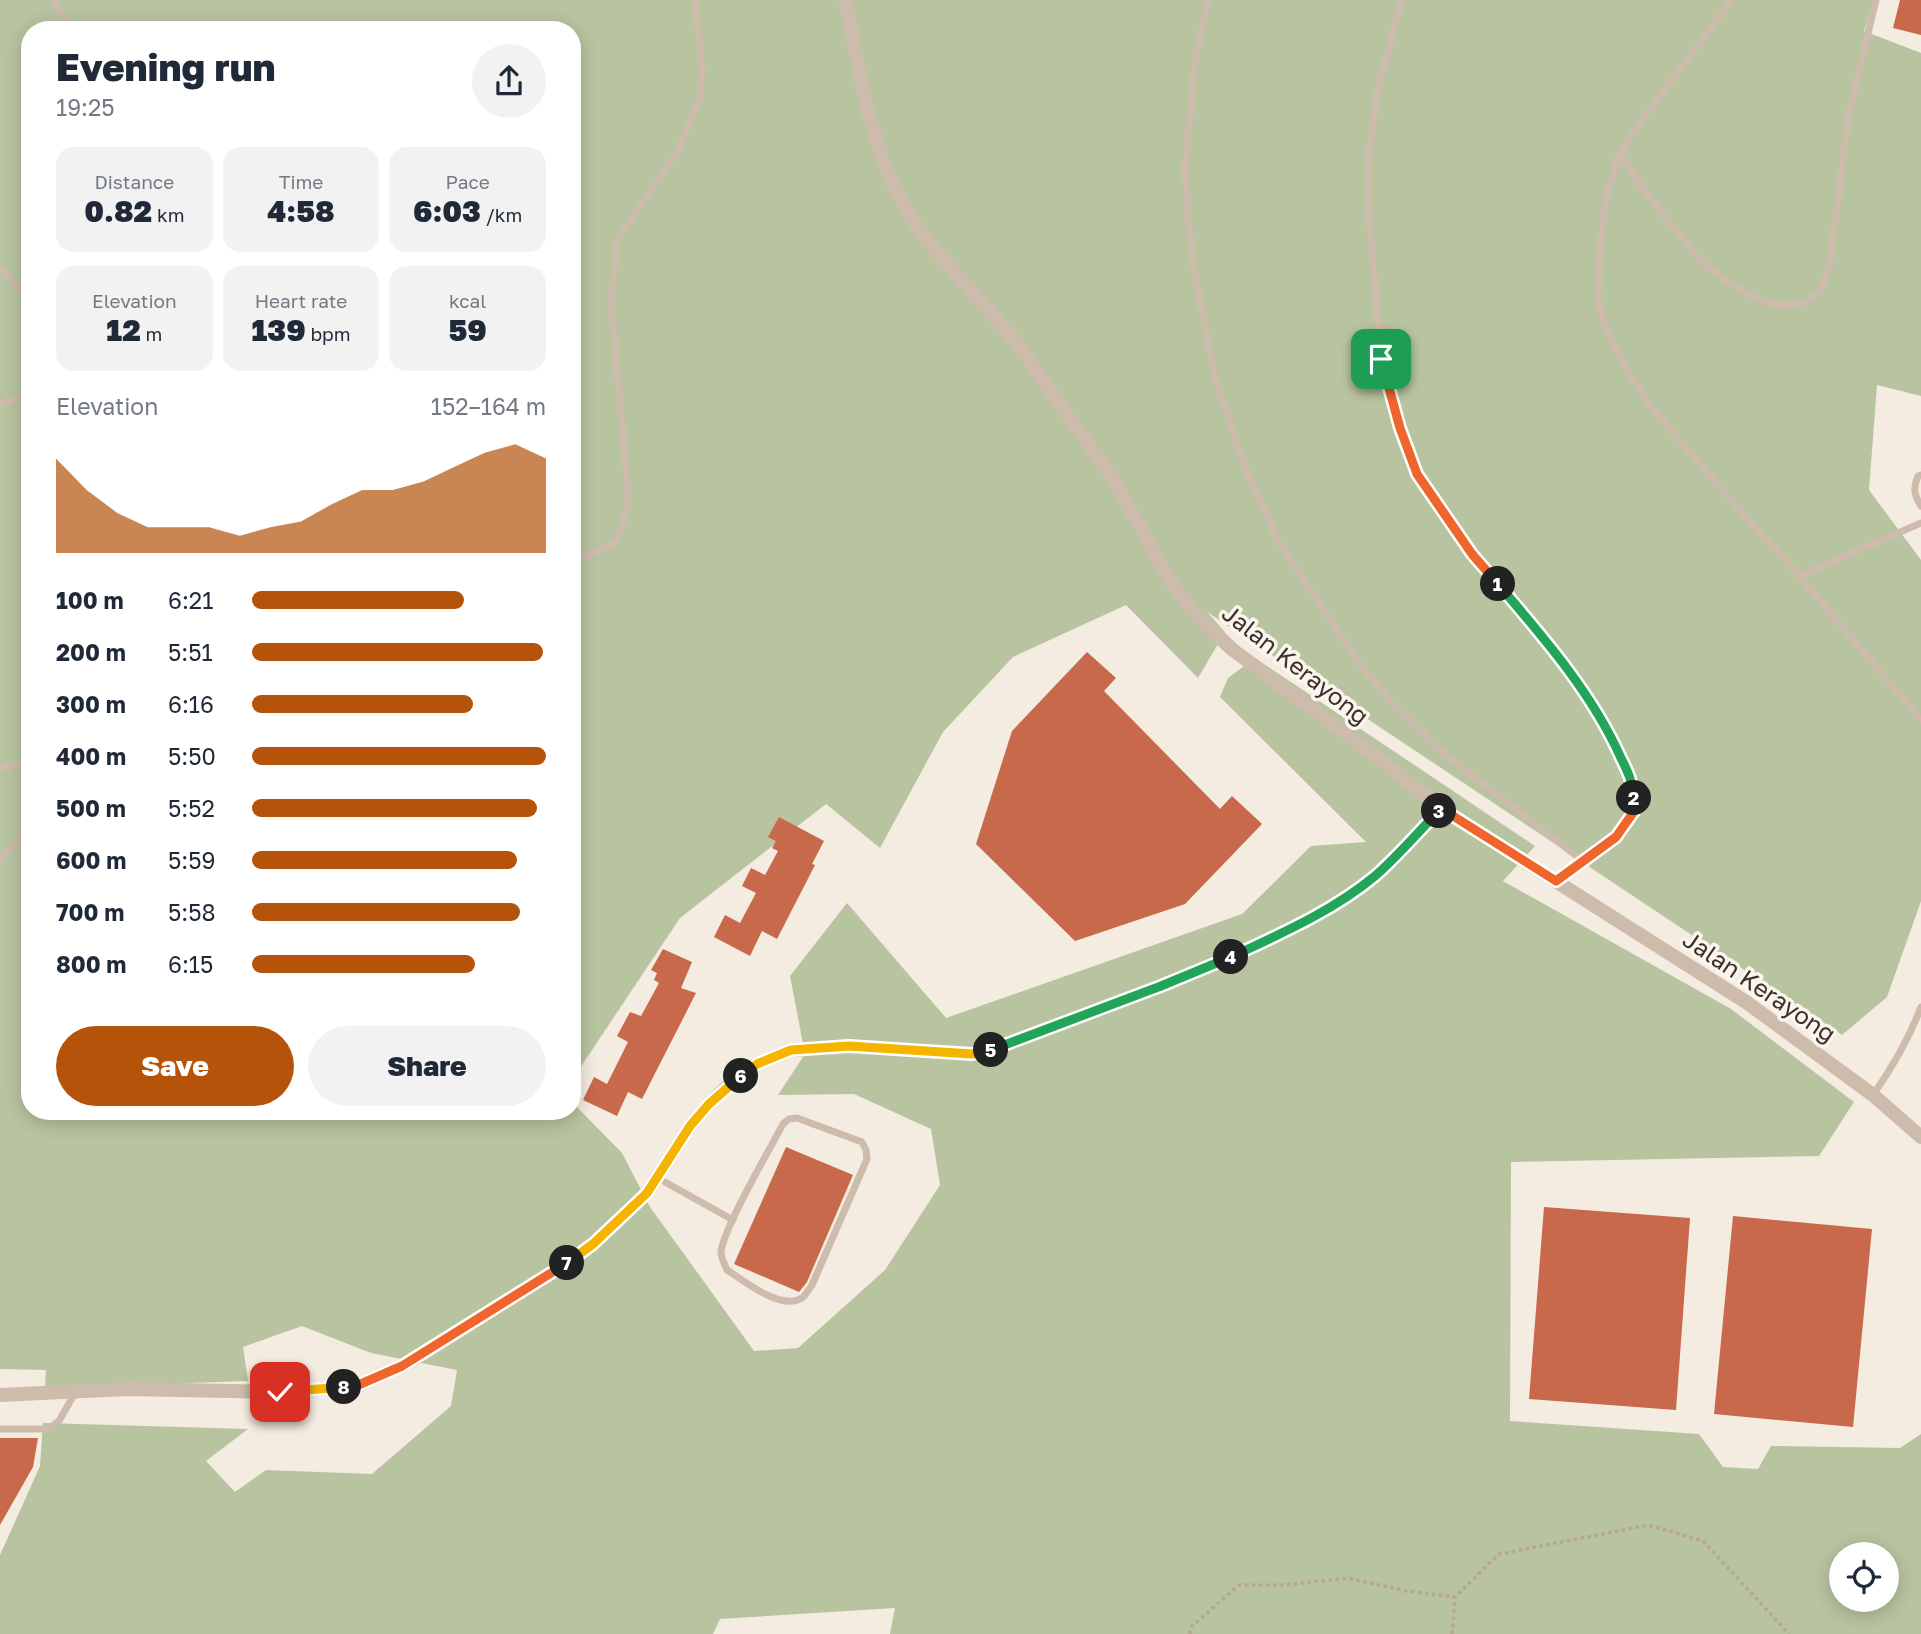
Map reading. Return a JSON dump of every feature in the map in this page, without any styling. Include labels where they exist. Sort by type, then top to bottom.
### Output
[{"type":"street","name":"Jalan Kerayong","points":[[845,0],[866,104],[887,173],[908,214],[929,243],[1014,339],[1113,479],[1174,587],[1205,624],[1233,650],[1442,809],[1746,1002],[1873,1095],[1921,1137]]},
{"type":"street","points":[[0,1395],[127,1389],[280,1392],[356,1386],[402,1366],[552,1273],[593,1244],[647,1193],[690,1126],[709,1104],[732,1082],[757,1064],[791,1050],[849,1046],[972,1054],[996,1049],[1224,961],[1283,933],[1336,904],[1375,876],[1442,809]]},
{"type":"lane","points":[[52,0],[67,21]]},
{"type":"lane","points":[[581,557],[617,542],[629,503],[611,302],[617,239],[677,153],[700,99],[702,69],[695,0]]},
{"type":"lane","points":[[1208,0],[1195,62],[1185,169],[1191,253],[1213,374],[1245,467],[1278,541],[1356,659],[1389,700],[1442,752],[1583,861]]},
{"type":"lane","points":[[1402,0],[1378,87],[1369,152],[1369,216],[1381,359],[1400,428],[1417,474],[1472,554],[1553,649],[1609,732],[1633,784],[1635,810],[1616,837],[1556,881]]},
{"type":"lane","points":[[1732,0],[1619,153],[1606,197],[1599,257],[1598,303],[1612,343],[1652,408],[1921,720]]},
{"type":"lane","points":[[1619,153],[1640,186],[1701,260],[1741,291],[1768,303],[1790,306],[1806,303],[1820,291],[1829,268],[1849,113],[1876,0]]},
{"type":"lane","points":[[0,269],[21,291]]},
{"type":"lane","points":[[0,404],[21,397]]},
{"type":"lane","points":[[1921,474],[1913,490],[1921,506]]},
{"type":"lane","points":[[1799,576],[1921,523]]},
{"type":"lane","points":[[0,768],[21,762]]},
{"type":"lane","points":[[0,860],[21,839]]},
{"type":"lane","points":[[1873,1095],[1892,1069],[1921,1007]]},
{"type":"lane","points":[[797,1118],[862,1142],[867,1159],[812,1285],[803,1297],[788,1302],[778,1301],[727,1270],[722,1254],[724,1240],[733,1220],[783,1124],[789,1119],[797,1118]]},
{"type":"lane","points":[[656,1177],[733,1220]]},
{"type":"lane","points":[[0,1429],[49,1429],[60,1421],[76,1392]]},
{"type":"path","points":[[1452,1634],[1455,1597],[1499,1554],[1649,1525],[1703,1541],[1789,1634]]},
{"type":"path","points":[[1190,1634],[1189,1628],[1240,1585],[1285,1585],[1348,1578],[1406,1591],[1455,1597]]},
{"type":"green space","points":[[0,0],[1874,0],[1864,31],[1921,53],[1921,396],[1877,385],[1869,490],[1921,560],[1921,901],[1887,997],[1842,1035],[1207,612],[1225,632],[1198,678],[1126,605],[1013,657],[943,732],[880,848],[826,804],[680,918],[581,1066],[581,21],[21,21],[21,1120],[581,1120],[581,1111],[622,1153],[650,1207],[754,1351],[798,1348],[885,1270],[940,1185],[931,1129],[854,1094],[778,1095],[805,1054],[790,976],[847,903],[946,1018],[1242,914],[1311,846],[1366,842],[1220,697],[1228,678],[1255,658],[1535,846],[1503,881],[1731,1009],[1854,1102],[1819,1156],[1511,1162],[1510,1421],[1699,1434],[1723,1467],[1758,1469],[1771,1446],[1900,1448],[1921,1434],[1921,1634],[890,1634],[895,1608],[720,1619],[713,1634],[0,1634],[0,1555],[40,1466],[43,1423],[248,1429],[206,1461],[235,1492],[266,1470],[372,1474],[451,1406],[457,1370],[371,1353],[302,1326],[243,1347],[248,1381],[45,1388],[46,1370],[0,1369]]},
{"type":"building","points":[[1900,0],[1921,0],[1921,35],[1893,28]]},
{"type":"building","points":[[1087,652],[1116,678],[1104,691],[1220,809],[1232,796],[1262,824],[1185,904],[1075,941],[976,844],[1012,731]]},
{"type":"building","points":[[779,817],[824,841],[812,864],[815,865],[777,939],[762,931],[750,956],[714,937],[725,915],[740,923],[756,893],[742,886],[751,868],[765,875],[778,851],[772,848],[776,841],[768,837]]},
{"type":"building","points":[[663,949],[692,962],[681,988],[696,993],[642,1099],[628,1092],[617,1116],[583,1100],[594,1077],[607,1084],[628,1042],[617,1036],[630,1012],[641,1016],[659,983],[654,980],[657,973],[651,970]]},
{"type":"building","points":[[786,1147],[853,1175],[807,1282],[799,1292],[734,1264]]},
{"type":"building","points":[[1544,1207],[1690,1218],[1676,1410],[1529,1399]]},
{"type":"building","points":[[1733,1216],[1872,1229],[1853,1427],[1714,1414]]},
{"type":"building","points":[[0,1438],[38,1438],[33,1467],[0,1525]]},
{"type":"route","points":[[280,1392],[356,1386],[402,1366],[552,1273],[593,1244],[647,1193],[690,1126],[732,1082],[757,1064],[791,1050],[849,1046],[972,1054],[996,1049],[1224,961],[1283,933],[1336,904],[1375,876],[1442,809],[1556,881],[1616,837],[1635,810],[1633,784],[1609,732],[1553,649],[1472,554],[1417,474],[1400,428],[1381,359]]}]
